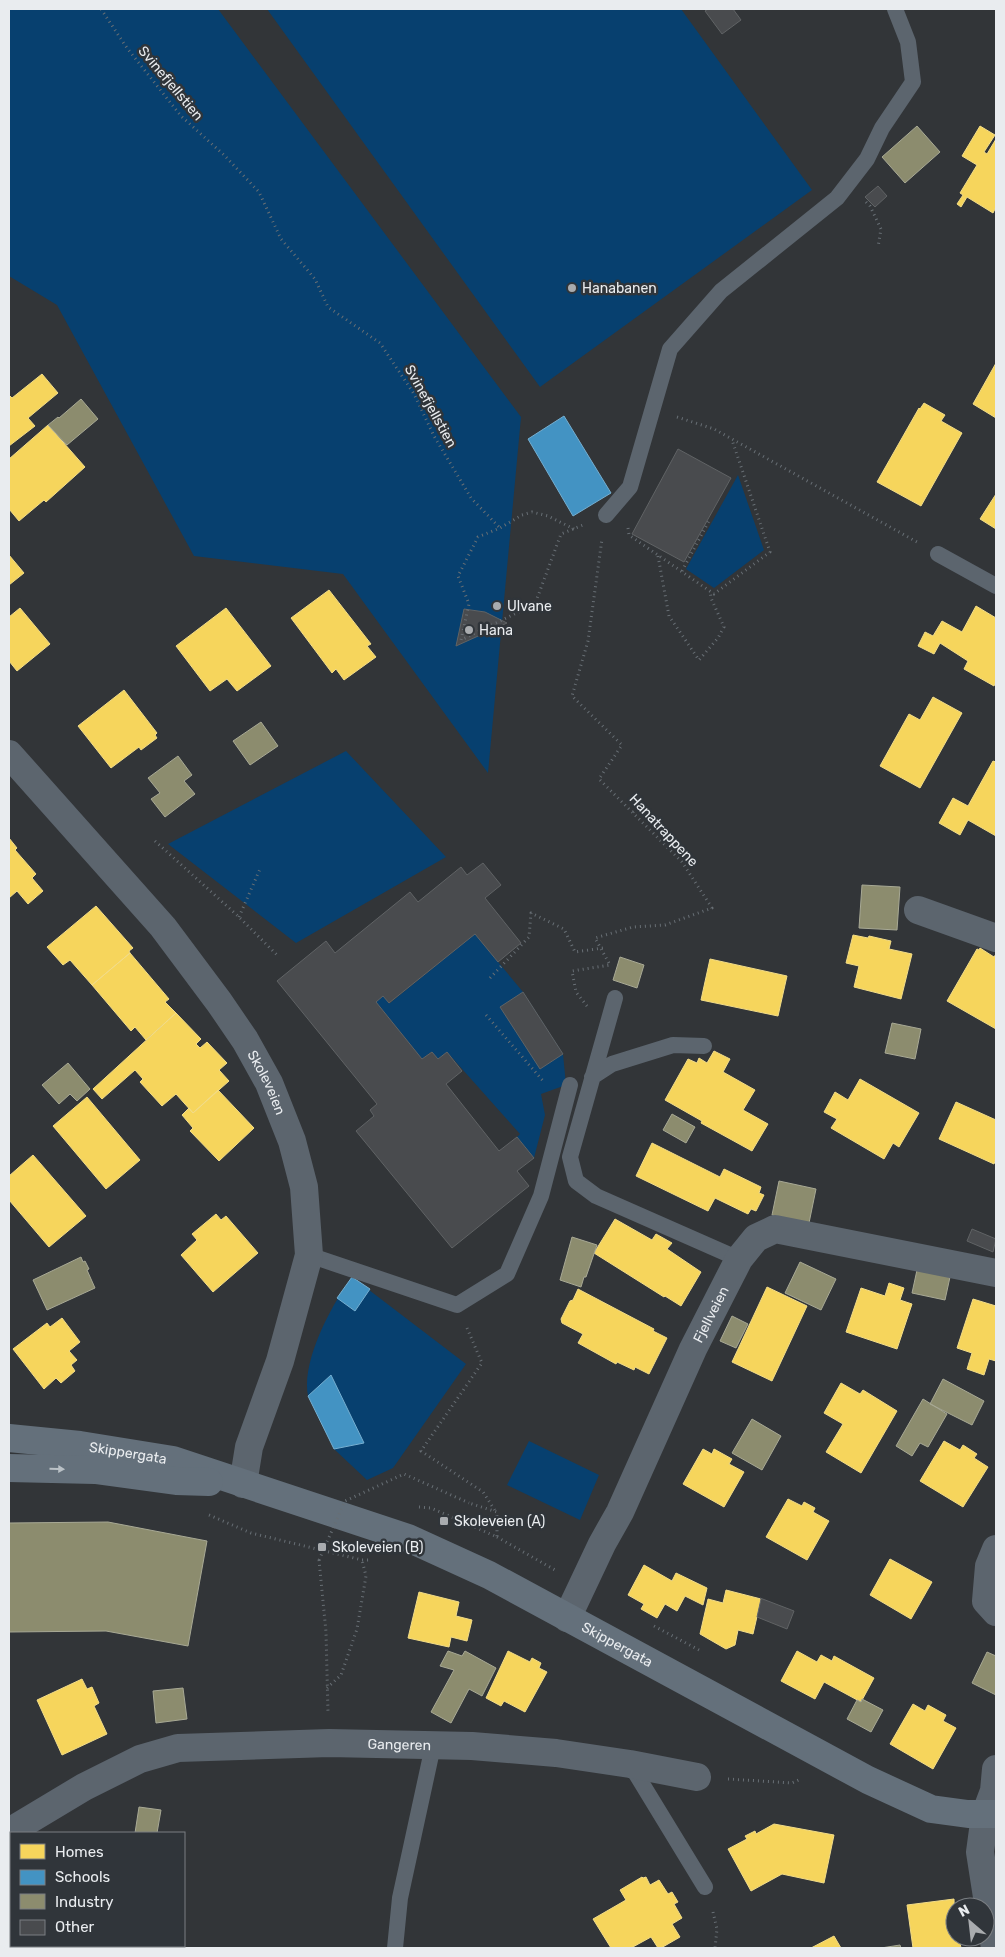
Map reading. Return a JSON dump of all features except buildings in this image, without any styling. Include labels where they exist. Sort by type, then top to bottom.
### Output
[{"type":"main road","name":"Skippergata","points":[[9,1438],[80,1444],[173,1460],[408,1538],[489,1575],[868,1780],[931,1809],[990,1815]]},
{"type":"main road","name":"Skippergata","points":[[9,1468],[95,1470],[176,1480],[243,1484]]},
{"type":"street","name":"Skoleveien","points":[[9,754],[163,927],[245,1040],[269,1083],[292,1141],[304,1188],[309,1255],[280,1361],[249,1447],[243,1484]]},
{"type":"street","points":[[918,910],[996,938]]},
{"type":"street","name":"Fjellveien","points":[[566,1618],[602,1544],[620,1512],[693,1349],[739,1259],[756,1238],[774,1229],[996,1273]]},
{"type":"street","points":[[996,1549],[989,1566],[986,1601],[996,1612]]},
{"type":"street","name":"Gangeren","points":[[9,1832],[84,1787],[140,1759],[178,1748],[329,1743],[472,1746],[547,1752],[630,1764],[697,1777]]},
{"type":"street","points":[[995,1948],[980,1852],[990,1815],[996,1769]]},
{"type":"lane","points":[[606,515],[630,487],[670,349],[721,291],[837,198],[867,159],[882,128],[913,82],[908,42],[895,9]]},
{"type":"lane","points":[[938,554],[996,586]]},
{"type":"lane","points":[[615,998],[570,1157],[576,1181],[596,1196],[739,1259]]},
{"type":"lane","points":[[592,1077],[612,1064],[673,1044],[704,1046]]},
{"type":"lane","points":[[309,1255],[457,1304],[508,1274],[541,1196],[570,1085]]},
{"type":"lane","points":[[395,1948],[400,1898],[433,1746]]},
{"type":"lane","points":[[630,1764],[705,1887]]},
{"type":"path","name":"Svinefjellstien","points":[[101,9],[127,48],[181,116],[224,155],[259,192],[281,239],[315,278],[328,307],[380,343],[414,394],[434,436],[471,498],[500,528]]},
{"type":"path","points":[[870,206],[881,229],[878,246]]},
{"type":"path","points":[[652,409],[714,429],[938,554]]},
{"type":"path","points":[[574,529],[548,516],[532,512],[478,537],[458,576],[470,604],[461,640],[534,604],[561,534],[574,529],[606,515],[629,528],[629,535],[714,594],[770,552],[732,440]]},
{"type":"path","name":"Hanatrappene","points":[[588,1008],[576,992],[572,971],[610,966],[595,938],[633,927],[665,925],[712,908],[682,862],[599,778],[622,745],[572,696],[588,641],[606,515]]},
{"type":"path","points":[[682,571],[710,519]]},
{"type":"path","points":[[658,555],[669,616],[698,660],[718,638],[724,627],[711,598],[710,591]]},
{"type":"path","points":[[633,812],[643,805]]},
{"type":"path","points":[[155,840],[240,917],[279,957]]},
{"type":"path","points":[[240,917],[260,869]]},
{"type":"path","points":[[490,978],[529,937],[531,913],[564,929],[574,952],[602,948]]},
{"type":"path","points":[[486,1015],[552,1090],[562,1118]]},
{"type":"path","points":[[414,1507],[431,1508],[497,1537],[497,1512],[483,1492],[421,1451],[482,1363],[457,1304]]},
{"type":"path","points":[[329,1743],[326,1632],[319,1560],[345,1501],[404,1474],[468,1503],[497,1512]]},
{"type":"path","points":[[344,1492],[362,1498]]},
{"type":"path","points":[[206,1513],[251,1533],[362,1560],[372,1560]]},
{"type":"path","points":[[327,1688],[341,1675],[357,1630],[366,1576],[362,1560]]},
{"type":"path","points":[[697,1777],[792,1783],[806,1776]]},
{"type":"path","points":[[705,1887],[717,1929],[715,1948]]},
{"type":"shaded area","points":[[9,9],[218,9],[521,417],[488,773],[343,574],[194,556],[57,305],[9,276]]},
{"type":"shaded area","name":"Hanabanen","points":[[267,9],[681,9],[812,190],[540,387]]},
{"type":"shaded area","points":[[738,475],[764,550],[714,588],[686,569]]},
{"type":"shaded area","points":[[346,751],[446,857],[296,943],[168,844]]},
{"type":"shaded area","points":[[475,934],[523,992],[563,1054],[566,1085],[541,1094],[545,1115],[534,1158],[517,1137],[520,1134],[447,1052],[438,1059],[431,1052],[422,1059],[376,1002],[383,996],[390,1003]]},
{"type":"shaded area","points":[[352,1277],[466,1364],[393,1468],[367,1480],[334,1449],[308,1396],[309,1366],[314,1350],[327,1317]]},
{"type":"shaded area","points":[[529,1441],[599,1475],[580,1520],[507,1485]]},
{"type":"place","name":"Hanabanen","points":[[572,288]]},
{"type":"place","name":"Ulvane","points":[[497,606]]},
{"type":"place","name":"Hana","points":[[469,630]]},
{"type":"place","name":"Skoleveien (A)","points":[[444,1521]]},
{"type":"place","name":"Skoleveien (B)","points":[[322,1547]]}]
